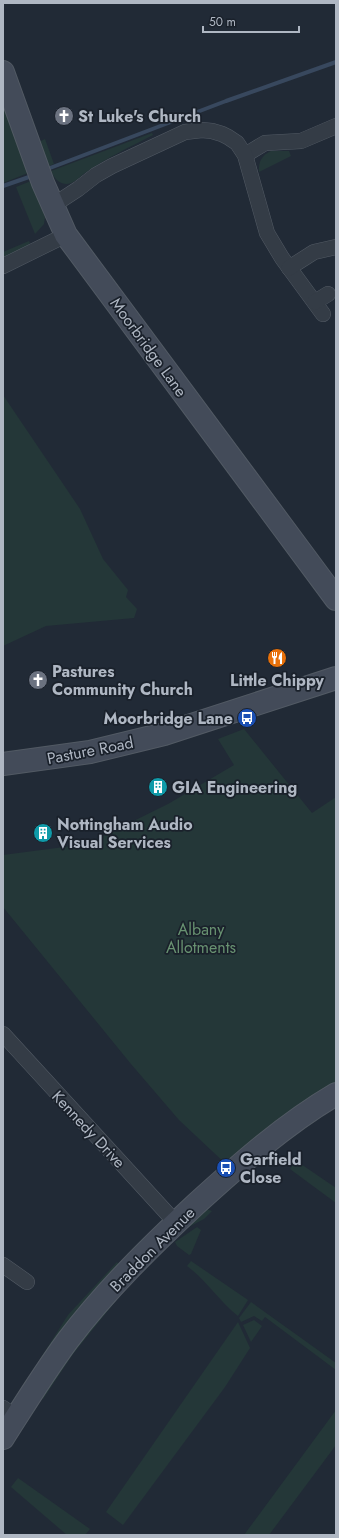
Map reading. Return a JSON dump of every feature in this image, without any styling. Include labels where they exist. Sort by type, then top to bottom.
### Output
[{"type":"street","name":"Moorbridge Lane","points":[[3,72],[52,206],[66,235],[336,599]]},
{"type":"street","points":[[245,155],[265,143],[301,141],[336,126]]},
{"type":"street","points":[[52,206],[96,175],[112,166],[185,132],[207,130],[222,134],[228,136],[237,143],[245,155],[267,233],[274,246],[319,308],[328,294]]},
{"type":"street","points":[[3,266],[66,235]]},
{"type":"street","points":[[289,268],[314,252],[336,247]]},
{"type":"street","name":"Pasture Road","points":[[3,764],[90,752],[164,734],[336,678]]},
{"type":"street","name":"Kennedy Drive","points":[[3,1034],[176,1223]]},
{"type":"street","name":"Braddon Avenue","points":[[3,1438],[10,1413],[100,1301],[125,1273],[176,1223],[247,1158],[320,1103],[336,1094]]},
{"type":"street","points":[[3,1265],[27,1282]]},
{"type":"green space","points":[[3,99],[28,173],[3,183]]},
{"type":"green space","points":[[152,133],[153,135],[101,162],[70,183],[64,184],[59,182],[51,171]]},
{"type":"green space","points":[[45,139],[54,164],[49,166],[39,142]]},
{"type":"green space","points":[[271,151],[289,151],[291,156],[259,172],[261,159]]},
{"type":"green space","points":[[31,181],[45,217],[44,224],[35,234],[16,187]]},
{"type":"green space","points":[[29,241],[29,245],[3,259],[3,252]]},
{"type":"green space","points":[[3,395],[80,509],[103,559],[128,590],[126,597],[137,609],[134,618],[46,626],[3,646]]},
{"type":"green space","name":"Albany Allotments","points":[[244,729],[312,813],[336,797],[336,1087],[228,1166],[179,1120],[131,1064],[3,907],[3,855],[87,844],[168,804],[234,765],[218,739]]},
{"type":"green space","points":[[295,1160],[336,1188],[336,1203],[290,1169]]},
{"type":"green space","points":[[206,1209],[212,1211],[204,1219],[183,1230]]},
{"type":"green space","points":[[197,1227],[201,1230],[191,1254],[189,1255],[177,1246],[175,1242]]},
{"type":"green space","points":[[191,1261],[248,1300],[238,1316],[187,1266]]},
{"type":"green space","points":[[117,1262],[122,1268],[23,1396],[18,1394],[68,1315]]},
{"type":"green space","points":[[139,1272],[73,1354],[43,1399],[42,1397],[51,1374]]},
{"type":"green space","points":[[251,1302],[336,1363],[336,1370],[265,1317],[262,1321],[254,1316],[241,1322],[239,1318]]},
{"type":"green space","points":[[254,1320],[262,1326],[251,1342],[243,1325]]},
{"type":"green space","points":[[238,1322],[250,1348],[225,1387],[123,1525],[106,1512]]},
{"type":"green space","points":[[336,1410],[336,1445],[269,1535],[244,1535]]},
{"type":"green space","points":[[18,1478],[90,1529],[85,1535],[67,1535],[11,1487]]},
{"type":"waterway","points":[[50,168],[226,101],[336,62]]},
{"type":"waterway","points":[[3,186],[29,177]]},
{"type":"place","name":"St Luke's Church","points":[[64,116]]},
{"type":"place","name":"Little Chippy","points":[[277,658]]},
{"type":"place","name":"Pastures Community Church","points":[[38,680]]},
{"type":"place","name":"Moorbridge Lane","points":[[247,718]]},
{"type":"place","name":"GIA Engineering","points":[[158,787]]},
{"type":"place","name":"Nottingham Audio Visual Services","points":[[43,833]]},
{"type":"place","name":"Garfield Close","points":[[226,1168]]}]
